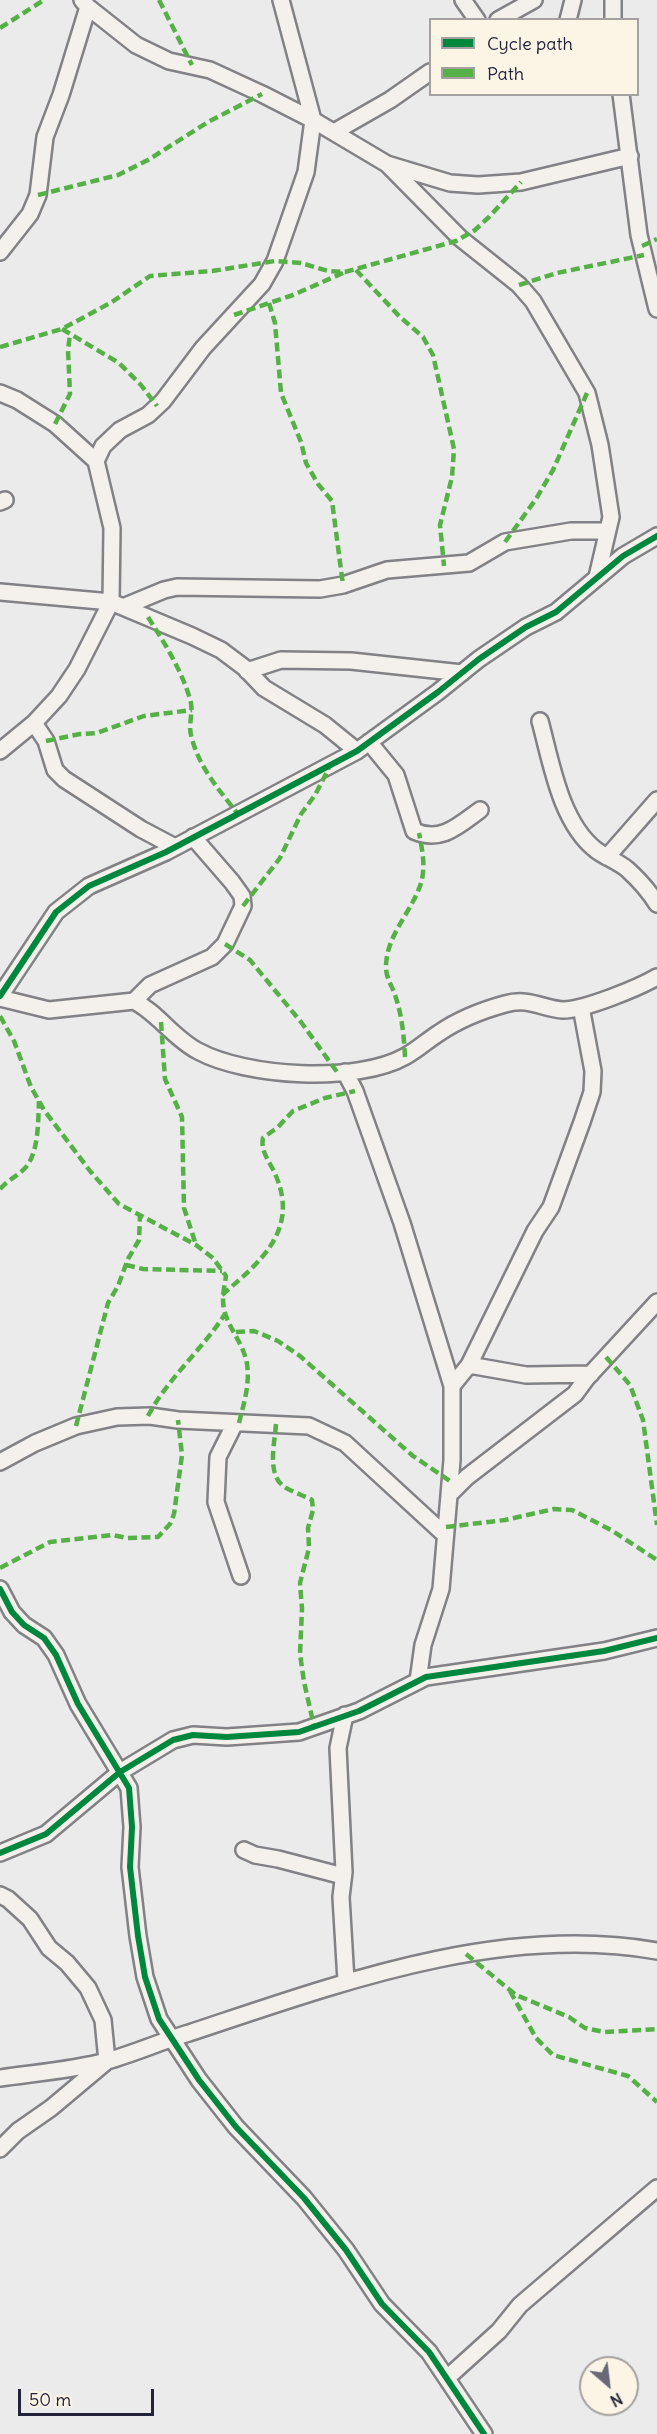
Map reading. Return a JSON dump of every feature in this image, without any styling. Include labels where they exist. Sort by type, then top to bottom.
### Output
[{"type":"street","points":[[96,461],[103,446],[120,430],[148,415],[163,401],[203,348],[261,284],[275,261],[306,172],[313,120],[281,0]]},
{"type":"street","points":[[463,0],[476,18]]},
{"type":"street","points":[[502,18],[534,0]]},
{"type":"street","points":[[568,18],[573,0]]},
{"type":"street","points":[[613,0],[614,18]]},
{"type":"street","points":[[0,252],[30,214],[38,195],[45,137],[61,95],[85,3],[136,45],[169,61],[210,70],[313,120],[387,164],[460,238],[519,285],[533,301],[587,393],[600,445],[611,517],[597,577]]},
{"type":"street","points":[[334,132],[390,100],[429,73]]},
{"type":"street","points":[[621,96],[639,235],[657,309]]},
{"type":"street","points":[[387,164],[450,183],[478,184],[521,182],[630,156]]},
{"type":"street","points":[[0,393],[17,400],[55,424],[96,461],[112,528],[117,604],[59,696],[34,723],[0,751]]},
{"type":"street","points":[[117,604],[177,587],[320,589],[343,585],[387,570],[469,563],[505,542],[577,530],[608,531]]},
{"type":"street","points":[[657,536],[623,556],[556,612],[526,627],[478,659],[363,746],[175,847],[89,886],[67,902],[45,926],[0,997],[50,1010],[134,1001],[146,1007],[174,1035],[198,1051],[229,1064],[258,1070],[298,1073],[345,1072],[381,1065],[405,1057],[442,1031],[507,1003],[542,1004],[562,1010],[580,1007],[645,984],[657,977]]},
{"type":"street","points":[[0,592],[117,604],[221,650],[264,688],[363,746],[396,775],[414,831],[427,836],[439,835],[480,810]]},
{"type":"street","points":[[247,671],[281,660],[351,661],[462,673]]},
{"type":"street","points":[[540,721],[548,758],[565,806],[577,828],[594,849],[627,869],[650,893],[657,904]]},
{"type":"street","points":[[34,723],[46,741],[55,770],[64,779],[141,829],[175,847]]},
{"type":"street","points":[[607,857],[657,800]]},
{"type":"street","points":[[134,1001],[150,985],[212,957],[225,944],[243,906],[242,896],[194,837]]},
{"type":"street","points":[[452,1386],[469,1365],[535,1231],[551,1207],[592,1092],[593,1071],[580,1007]]},
{"type":"street","points":[[345,1072],[355,1091],[402,1223],[452,1386],[452,1460],[441,1589],[423,1646],[418,1680]]},
{"type":"street","points":[[448,1495],[510,1443],[575,1395],[591,1374],[657,1302]]},
{"type":"street","points":[[469,1365],[526,1375],[591,1374]]},
{"type":"street","points":[[0,1462],[35,1443],[76,1426],[117,1417],[150,1416],[178,1420],[309,1426],[345,1443],[445,1535]]},
{"type":"street","points":[[235,1423],[219,1458],[216,1502],[241,1576]]},
{"type":"street","points":[[0,1589],[12,1612],[24,1625],[44,1638],[56,1655],[78,1704],[129,1788],[130,1867],[138,1936],[145,1977],[159,2019],[199,2080],[236,2127],[304,2198],[346,2250],[382,2304],[429,2352],[484,2434]]},
{"type":"street","points":[[0,1853],[46,1834],[120,1772],[173,1740],[193,1735],[227,1737],[299,1732],[345,1715],[426,1677],[604,1651],[657,1638]]},
{"type":"street","points":[[345,1715],[338,1748],[343,1876],[341,1897],[346,1981]]},
{"type":"street","points":[[244,1850],[255,1856],[279,1859],[343,1876]]},
{"type":"street","points":[[0,1895],[8,1899],[30,1919],[49,1948],[67,1963],[88,1988],[103,2020],[107,2061]]},
{"type":"street","points":[[0,2078],[107,2061],[346,1981],[488,1950],[570,1943],[611,1944],[657,1951]]},
{"type":"street","points":[[0,2150],[18,2131],[51,2108],[107,2061]]},
{"type":"street","points":[[447,2378],[499,2331],[520,2305],[657,2188]]},
{"type":"marked path","points":[[0,28],[44,0]]},
{"type":"marked path","points":[[159,0],[192,65]]},
{"type":"marked path","points":[[38,195],[118,175],[148,160],[208,122],[262,94]]},
{"type":"marked path","points":[[0,347],[62,329],[112,302],[150,276],[212,271],[275,261],[301,263],[328,271],[345,272],[456,241],[475,230],[521,182]]},
{"type":"marked path","points":[[642,246],[657,239]]},
{"type":"marked path","points":[[519,285],[557,273],[644,255]]},
{"type":"marked path","points":[[356,270],[399,316],[423,337],[433,355],[454,449],[452,477],[440,525],[444,566]]},
{"type":"marked path","points":[[234,315],[293,295],[343,273]]},
{"type":"marked path","points":[[269,303],[275,323],[281,393],[301,442],[306,463],[318,484],[332,501],[343,585]]},
{"type":"marked path","points":[[62,329],[119,363],[141,385],[157,406]]},
{"type":"marked path","points":[[55,424],[70,394],[68,350],[70,334]]},
{"type":"marked path","points":[[505,542],[536,499],[553,470],[587,393]]},
{"type":"marked path","points":[[148,617],[182,677],[191,704],[191,735],[199,757],[210,777],[238,814]]},
{"type":"marked path","points":[[46,741],[97,733],[144,716],[192,710]]},
{"type":"marked path","points":[[243,906],[280,858],[301,814],[315,795],[329,768]]},
{"type":"marked path","points":[[405,1057],[400,1012],[386,967],[390,944],[421,883],[423,864],[419,833]]},
{"type":"marked path","points":[[225,944],[250,960],[301,1022],[337,1072]]},
{"type":"marked path","points":[[0,1016],[14,1041],[31,1087],[44,1110],[90,1171],[119,1204],[196,1245],[213,1258],[226,1276],[223,1294],[224,1308],[227,1319],[243,1350],[248,1372],[246,1394],[239,1423]]},
{"type":"marked path","points":[[161,1022],[165,1079],[182,1117],[184,1208],[196,1245]]},
{"type":"marked path","points":[[222,1295],[262,1257],[272,1244],[279,1229],[283,1213],[282,1196],[276,1176],[264,1153],[263,1138],[278,1127],[293,1111],[325,1098],[355,1091]]},
{"type":"marked path","points":[[0,1189],[23,1170],[30,1160],[37,1136],[39,1101]]},
{"type":"marked path","points":[[76,1426],[108,1303],[139,1240],[140,1215]]},
{"type":"marked path","points":[[126,1265],[143,1269],[222,1271]]},
{"type":"marked path","points":[[148,1416],[165,1389],[225,1314]]},
{"type":"marked path","points":[[236,1332],[254,1331],[278,1341],[300,1356],[413,1456],[450,1481]]},
{"type":"marked path","points":[[606,1357],[630,1385],[643,1420],[657,1525]]},
{"type":"marked path","points":[[0,1568],[50,1542],[112,1535],[127,1538],[158,1537],[170,1524],[174,1514],[182,1455],[178,1420]]},
{"type":"marked path","points":[[276,1424],[273,1464],[277,1479],[285,1487],[312,1500],[313,1510],[308,1528],[309,1548],[300,1583],[302,1609],[300,1654],[314,1726]]},
{"type":"marked path","points":[[446,1527],[505,1520],[554,1509],[572,1510],[611,1530],[657,1560]]},
{"type":"marked path","points":[[466,1954],[516,1995],[569,2017],[585,2028],[604,2032],[657,2029]]},
{"type":"marked path","points":[[510,1991],[536,2038],[553,2055],[628,2076],[657,2102]]},
{"type":"cycle path","points":[[0,996],[56,912],[89,886],[166,852],[357,751],[479,659],[526,627],[556,612],[623,556],[657,536]]},
{"type":"cycle path","points":[[0,1589],[12,1612],[24,1625],[44,1638],[56,1655],[78,1704],[129,1788],[132,1827],[130,1867],[138,1936],[145,1977],[159,2019],[199,2080],[236,2127],[304,2198],[346,2250],[382,2304],[429,2352],[484,2434]]},
{"type":"cycle path","points":[[0,1853],[46,1834],[120,1772],[173,1740],[193,1735],[227,1737],[299,1732],[359,1711],[426,1677],[604,1651],[657,1638]]}]
